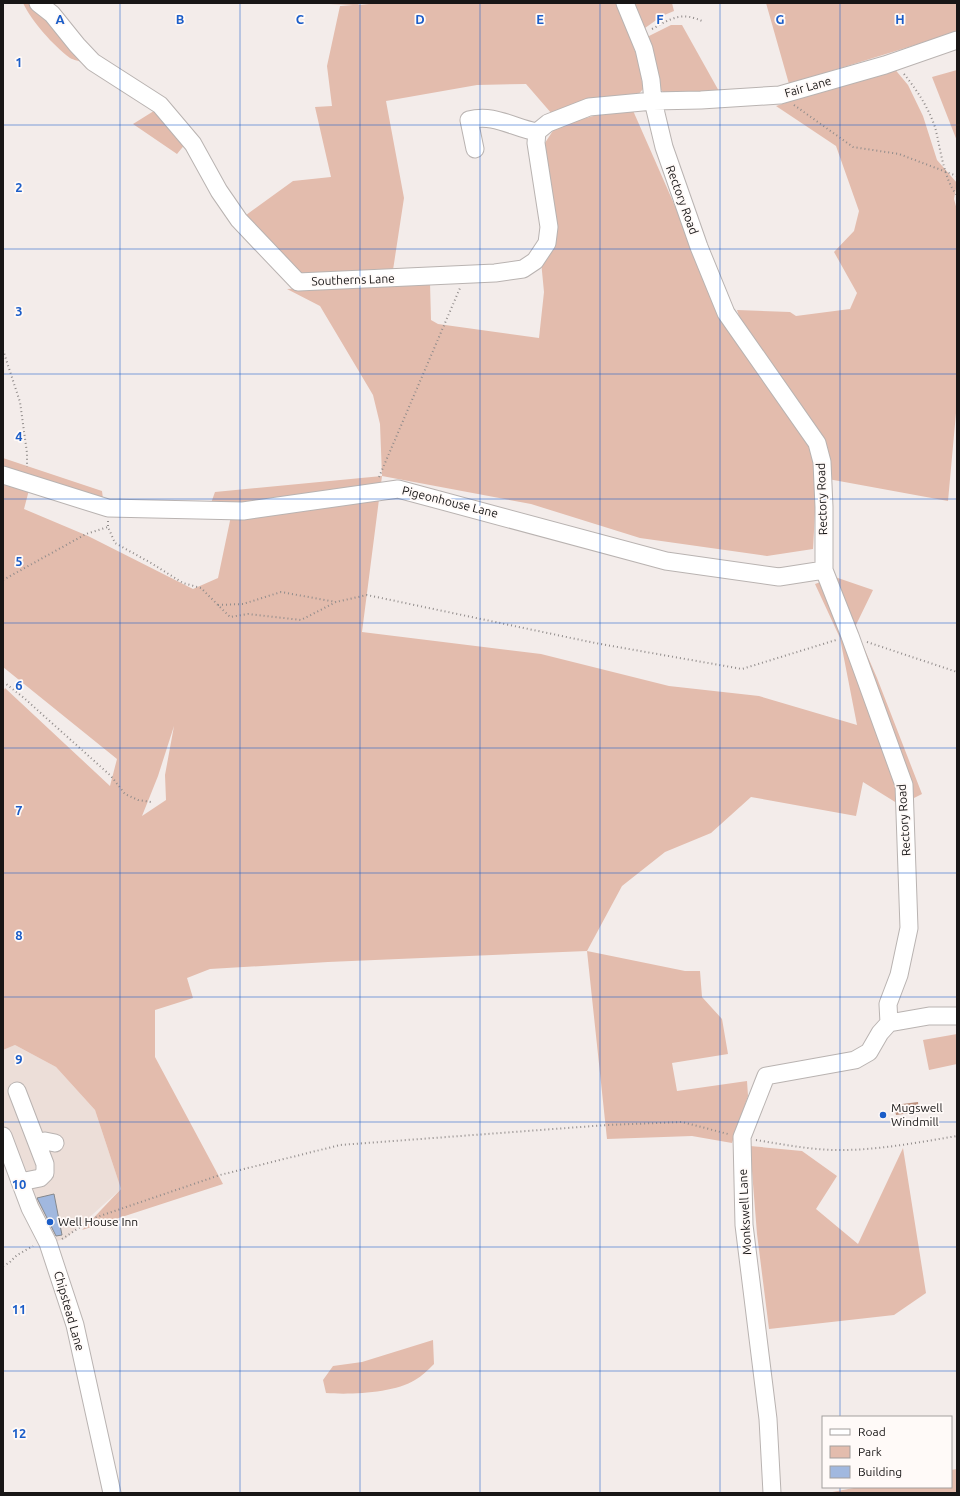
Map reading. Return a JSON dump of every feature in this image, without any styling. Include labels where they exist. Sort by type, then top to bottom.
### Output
[{"type":"street","name":"Southerns Lane","points":[[38,3],[52,14],[77,46],[93,62],[160,104],[193,144],[219,191],[239,220],[298,282],[495,273],[523,269],[535,261],[547,243],[549,227],[536,143],[537,132]]},
{"type":"street","name":"Rectory Road","points":[[625,3],[639,37],[651,80],[653,101],[659,132],[673,177],[726,313],[817,444],[822,462],[824,570],[850,636],[904,785],[909,928],[899,975],[888,1004],[889,1023]]},
{"type":"street","name":"Fair Lane","points":[[653,101],[701,100],[780,95],[895,61],[957,40]]},
{"type":"street","points":[[475,149],[469,120],[479,117],[498,119],[537,132],[548,122],[589,107],[653,101]]},
{"type":"street","name":"Pigeonhouse Lane","points":[[3,475],[108,508],[243,512],[398,488],[666,561],[779,577],[824,570]]},
{"type":"street","points":[[889,1023],[929,1016],[957,1016]]},
{"type":"street","name":"Monkswell Lane","points":[[772,1493],[768,1420],[744,1225],[742,1137],[766,1076],[855,1060],[869,1052],[880,1033],[889,1023]]},
{"type":"street","points":[[17,1092],[45,1164],[45,1173],[40,1178],[20,1182]]},
{"type":"street","name":"Chipstead Lane","points":[[3,1136],[30,1208],[48,1243],[75,1325],[112,1493]]},
{"type":"street","points":[[37,1143],[55,1143]]},
{"type":"path","points":[[639,37],[669,20],[690,15],[704,22]]},
{"type":"path","points":[[895,61],[923,101],[934,127],[946,172],[957,195]]},
{"type":"path","points":[[780,95],[853,147],[899,154],[957,176]]},
{"type":"path","points":[[373,491],[466,274]]},
{"type":"path","points":[[3,350],[20,402],[27,454],[26,482]]},
{"type":"path","points":[[108,508],[108,527],[115,544],[151,563],[183,583],[201,588],[230,617],[248,614],[301,620],[336,602],[367,595],[595,643],[742,669],[850,636],[957,672]]},
{"type":"path","points":[[3,580],[86,534],[108,527]]},
{"type":"path","points":[[218,605],[243,604],[280,592],[336,602]]},
{"type":"path","points":[[3,683],[24,698],[111,776],[125,794],[138,800],[151,802]]},
{"type":"path","points":[[3,1266],[9,1263],[17,1255],[35,1245],[65,1239],[94,1218],[220,1175],[340,1145],[607,1125],[682,1122],[742,1137],[803,1148],[847,1150],[908,1145],[957,1136]]},
{"type":"shaded area","points":[[15,1045],[56,1067],[95,1110],[121,1189],[65,1239],[48,1243],[30,1208],[3,1125],[3,1050]]},
{"type":"shaded area","points":[[918,1102],[919,1112],[896,1115],[894,1105]]},
{"type":"green space","points":[[23,3],[30,3],[84,63],[70,58],[57,47],[37,25]]},
{"type":"green space","points":[[305,3],[358,3],[359,5],[379,3],[617,3],[639,62],[643,89],[637,96],[593,99],[571,105],[552,114],[526,84],[477,85],[386,101],[404,198],[393,270],[301,276],[242,218],[293,181],[331,177],[315,107],[332,106],[327,66],[340,6],[353,5]]},
{"type":"green space","points":[[630,3],[672,3],[674,11],[662,16],[645,28]]},
{"type":"green space","points":[[766,3],[957,3],[957,32],[789,84]]},
{"type":"green space","points":[[671,25],[682,25],[720,93],[666,95],[658,87],[647,37]]},
{"type":"green space","points":[[893,67],[908,85],[923,116],[937,160],[957,183],[954,199],[957,210],[957,402],[948,501],[828,479],[741,322],[737,310],[790,312],[796,316],[850,309],[857,293],[834,252],[854,231],[859,211],[836,146],[776,106]]},
{"type":"green space","points":[[957,70],[957,141],[932,77]]},
{"type":"green space","points":[[631,106],[733,338],[812,445],[816,494],[813,549],[767,556],[640,538],[531,504],[382,476],[380,424],[373,395],[320,306],[287,289],[430,283],[431,320],[438,324],[539,338],[544,292],[541,261],[543,146],[556,126]]},
{"type":"green space","points":[[157,109],[186,143],[177,154],[133,124]]},
{"type":"green space","points":[[3,458],[102,491],[103,499],[3,471]]},
{"type":"green space","points":[[382,476],[362,632],[541,654],[669,686],[759,696],[857,725],[840,638],[815,584],[835,577],[873,590],[855,627],[877,678],[922,794],[900,805],[863,782],[856,816],[751,797],[711,833],[665,852],[622,886],[587,951],[328,962],[210,969],[187,978],[193,998],[155,1010],[155,1057],[223,1184],[82,1230],[121,1189],[95,1110],[56,1067],[15,1045],[3,1050],[3,692],[5,688],[110,786],[117,759],[3,667],[3,484],[29,490],[24,509],[88,536],[193,589],[218,578],[231,516],[211,503],[215,492]],"holes":[[[174,726],[165,775],[166,800],[142,816],[158,776]]]},
{"type":"green space","points":[[587,951],[685,971],[700,971],[702,997],[722,1019],[728,1054],[672,1063],[677,1091],[747,1081],[748,1096],[732,1143],[692,1136],[607,1139]]},
{"type":"green space","points":[[957,1034],[957,1064],[929,1070],[923,1040]]},
{"type":"green space","points":[[750,1146],[802,1151],[837,1176],[816,1209],[858,1244],[903,1148],[926,1293],[894,1315],[769,1329],[757,1234]]},
{"type":"green space","points":[[433,1340],[434,1364],[415,1380],[396,1388],[372,1392],[347,1394],[326,1393],[323,1380],[333,1366],[362,1362]]},
{"type":"green space","points":[[957,1469],[957,1493],[827,1493],[854,1488],[952,1488],[952,1470]]},
{"type":"building","name":"Well House Inn","points":[[54,1194],[62,1235],[56,1236],[37,1198]]},
{"type":"place","name":"Mugswell Windmill","points":[[883,1115]]},
{"type":"place","name":"Well House Inn","points":[[50,1222]]}]
